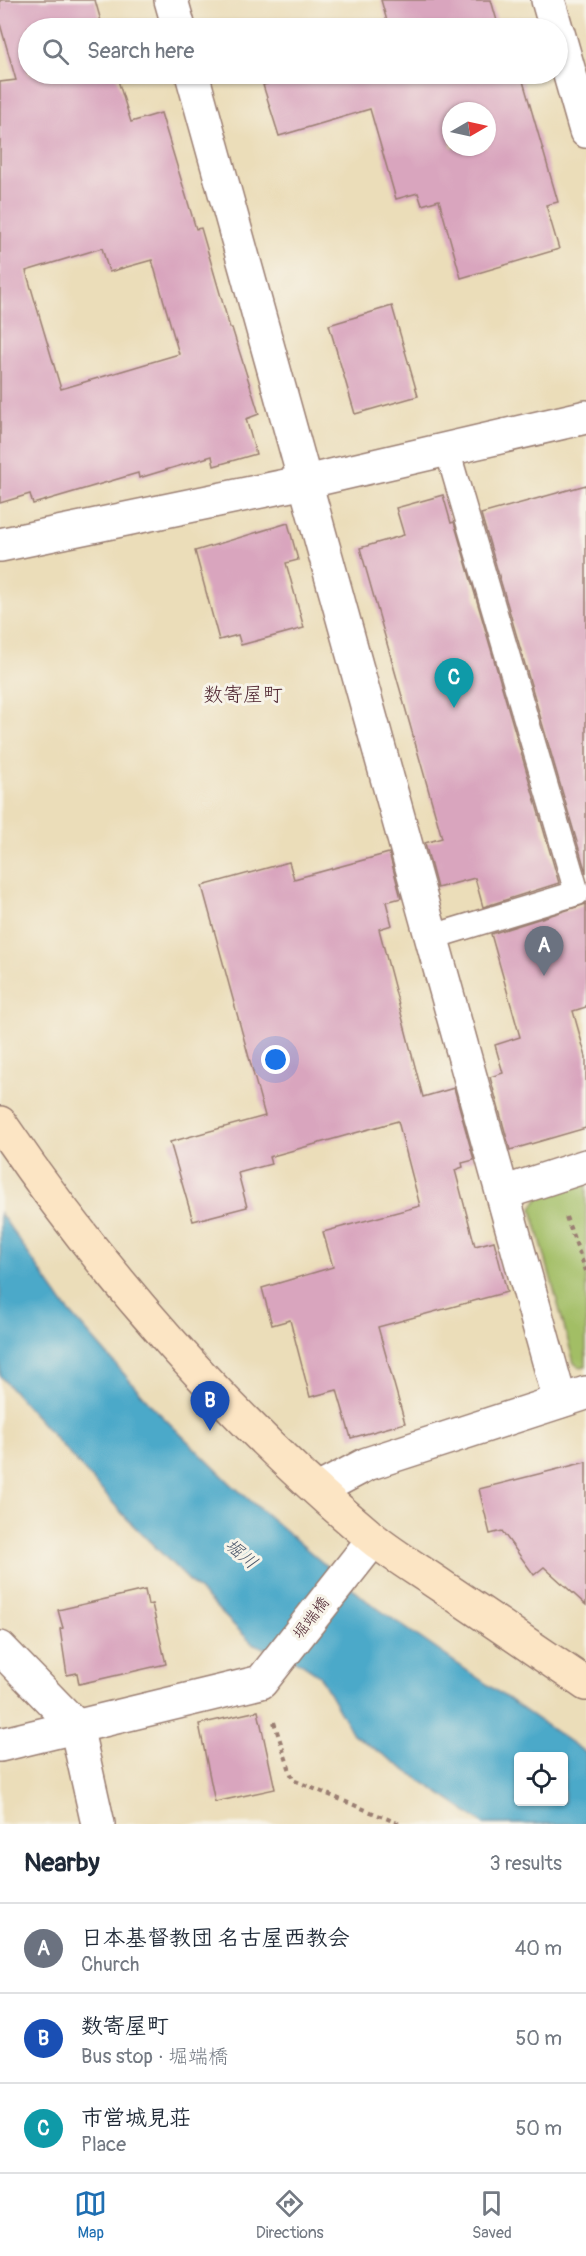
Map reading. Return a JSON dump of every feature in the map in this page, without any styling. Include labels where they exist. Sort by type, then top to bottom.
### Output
[{"type":"street","points":[[171,0],[176,18]]},
{"type":"street","points":[[548,0],[553,18]]},
{"type":"street","points":[[568,69],[586,131]]},
{"type":"street","points":[[195,84],[503,1193],[573,1397],[367,1464],[318,1490]]},
{"type":"street","points":[[0,545],[305,482],[586,417]]},
{"type":"street","points":[[0,1123],[33,1170],[117,1279],[211,1386],[318,1490],[373,1540],[586,1684]]},
{"type":"street","points":[[503,1193],[586,1166]]},
{"type":"street","name":"堀端橋","points":[[269,1672],[373,1540]]},
{"type":"street","points":[[0,1648],[76,1726],[98,1824]]},
{"type":"street","points":[[0,1745],[269,1672]]},
{"type":"lane","points":[[432,937],[577,893],[447,449]]},
{"type":"path","points":[[564,1212],[586,1271]]},
{"type":"path","points":[[269,1672],[293,1780],[400,1824]]},
{"type":"green space","points":[[586,1182],[586,1366],[579,1367],[574,1363],[532,1209],[539,1196]]},
{"type":"water","name":"堀川","points":[[0,1213],[66,1308],[153,1407],[231,1484],[367,1601],[586,1753],[586,1824],[484,1824],[353,1734],[319,1675],[301,1663],[252,1643],[129,1521],[0,1376]]},
{"type":"building","points":[[0,0],[95,0],[100,18],[18,18],[18,84],[119,84],[131,122],[161,113],[196,229],[201,228],[230,328],[232,328],[259,414],[246,419],[256,454],[214,466],[212,456],[139,478],[138,473],[33,504],[30,494],[0,503],[0,82],[16,80],[0,24]],"holes":[[[102,248],[109,272],[152,260],[179,354],[61,389],[26,271]]]},
{"type":"building","points":[[381,0],[491,0],[496,18],[386,18]]},
{"type":"building","points":[[524,84],[558,202],[546,205],[559,249],[461,278],[439,200],[422,205],[418,193],[396,199],[370,109],[279,136],[263,85]]},
{"type":"building","points":[[392,306],[418,396],[355,414],[329,325]]},
{"type":"building","points":[[586,485],[586,873],[481,514]]},
{"type":"building","points":[[443,495],[451,523],[454,522],[559,883],[483,907],[475,878],[437,888],[425,843],[442,838],[360,548],[404,535],[396,508]]},
{"type":"building","points":[[288,523],[298,560],[286,563],[304,628],[241,645],[238,635],[219,640],[195,551]]},
{"type":"building","points":[[389,853],[401,898],[386,902],[392,925],[379,929],[423,1097],[454,1088],[474,1160],[462,1163],[463,1167],[455,1170],[475,1246],[494,1241],[507,1292],[378,1327],[405,1423],[351,1438],[337,1390],[310,1397],[290,1320],[272,1325],[262,1288],[333,1267],[323,1232],[420,1206],[398,1121],[269,1157],[271,1164],[238,1173],[247,1207],[193,1221],[170,1142],[265,1116],[202,886],[289,862],[294,879]]},
{"type":"building","points":[[586,904],[586,1007],[573,1011],[586,1057],[586,1128],[510,1150],[490,1077],[503,1073],[495,1045],[520,1037],[491,934]]},
{"type":"building","points":[[586,1462],[586,1605],[544,1567],[534,1575],[502,1531],[490,1534],[479,1489]]},
{"type":"building","points":[[145,1590],[148,1605],[152,1604],[166,1664],[79,1684],[77,1673],[67,1675],[60,1629],[63,1628],[58,1610]]},
{"type":"building","points":[[258,1711],[275,1789],[215,1802],[199,1724]]},
{"type":"place","name":"市営城見荘","points":[[454,708]]},
{"type":"place","name":"日本基督教団 名古屋西教会","points":[[544,976]]},
{"type":"place","name":"数寄屋町","points":[[210,1431]]},
{"type":"district","name":"数寄屋町","points":[[243,694]]}]
